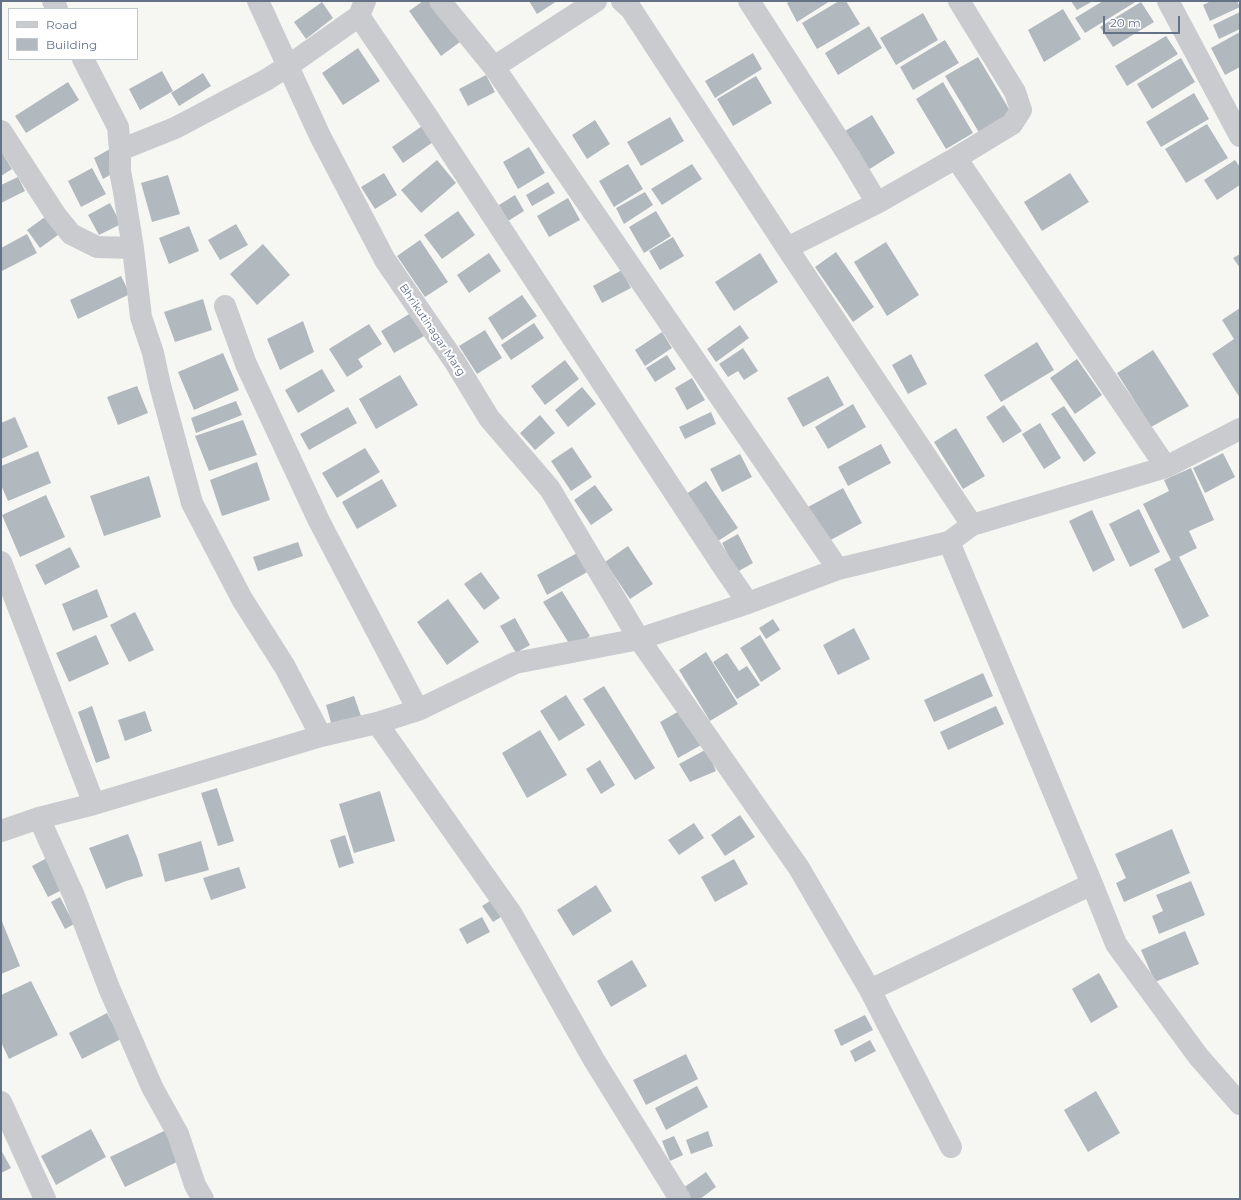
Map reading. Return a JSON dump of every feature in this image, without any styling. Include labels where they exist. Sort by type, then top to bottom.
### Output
[{"type":"street","name":"Bhrikutinagar Marg","points":[[258,1],[320,136],[385,260],[455,362],[489,418],[550,489],[639,639],[799,868],[870,990],[951,1147]]},
{"type":"street","points":[[440,1],[494,67],[838,569]]},
{"type":"street","points":[[494,67],[596,1]]},
{"type":"street","points":[[622,1],[632,9],[788,248],[972,525]]},
{"type":"street","points":[[749,1],[849,156],[877,203]]},
{"type":"street","points":[[788,248],[877,203],[1012,124],[1021,110],[1015,92],[960,1]]},
{"type":"street","points":[[1168,1],[1240,136]]},
{"type":"street","points":[[120,150],[175,128],[266,80],[288,66],[362,8],[427,116],[717,559],[748,603]]},
{"type":"street","points":[[84,60],[118,127],[120,171],[133,248],[141,317],[153,353],[160,385],[192,503],[242,599],[285,667],[321,736]]},
{"type":"street","points":[[1,131],[55,214],[71,234],[97,247],[133,248]]},
{"type":"street","points":[[956,158],[1166,467]]},
{"type":"street","points":[[225,306],[246,364],[319,521],[418,710]]},
{"type":"street","points":[[1,830],[38,818],[94,804],[321,736],[377,723],[418,710],[515,663],[639,639],[748,603],[838,569],[949,542],[972,525],[1166,467],[1240,429]]},
{"type":"street","points":[[949,542],[1116,944],[1198,1056],[1240,1104]]},
{"type":"street","points":[[1,562],[94,804]]},
{"type":"street","points":[[377,723],[512,913],[594,1060],[680,1199]]},
{"type":"street","points":[[38,818],[74,896],[110,988],[152,1087],[178,1134],[195,1185],[203,1199]]},
{"type":"street","points":[[870,990],[1092,884]]},
{"type":"street","points":[[1,1102],[45,1199]]},
{"type":"building","points":[[423,1],[431,1],[460,42],[441,56],[409,11]]},
{"type":"building","points":[[529,1],[557,1],[537,14]]},
{"type":"building","points":[[790,1],[830,1],[797,22],[787,3]]},
{"type":"building","points":[[839,1],[846,1],[860,24],[817,49],[802,23]]},
{"type":"building","points":[[1071,1],[1093,1],[1077,10]]},
{"type":"building","points":[[1103,1],[1137,1],[1085,33],[1075,18]]},
{"type":"building","points":[[1211,1],[1237,1],[1240,7],[1210,21],[1203,5]]},
{"type":"building","points":[[322,2],[333,18],[306,39],[294,22]]},
{"type":"building","points":[[1141,2],[1154,22],[1113,47],[1100,27]]},
{"type":"building","points":[[1063,9],[1081,39],[1044,62],[1028,30]]},
{"type":"building","points":[[1240,12],[1240,29],[1219,39],[1213,25]]},
{"type":"building","points":[[923,13],[938,40],[896,65],[880,38]]},
{"type":"building","points":[[869,26],[882,48],[838,75],[825,53]]},
{"type":"building","points":[[1240,32],[1240,67],[1225,75],[1211,48]]},
{"type":"building","points":[[1166,36],[1178,54],[1127,86],[1115,66]]},
{"type":"building","points":[[945,40],[959,63],[913,90],[900,67]]},
{"type":"building","points":[[358,48],[380,81],[343,105],[322,73]]},
{"type":"building","points":[[753,53],[762,69],[715,98],[705,81]]},
{"type":"building","points":[[978,57],[1012,114],[980,134],[945,76]]},
{"type":"building","points":[[1181,58],[1195,82],[1152,109],[1137,84]]},
{"type":"building","points":[[162,71],[173,91],[140,110],[129,89]]},
{"type":"building","points":[[203,73],[211,86],[179,106],[171,93]]},
{"type":"building","points":[[486,75],[495,92],[468,106],[459,89]]},
{"type":"building","points":[[756,76],[772,103],[733,126],[717,99]]},
{"type":"building","points":[[68,82],[79,100],[26,133],[15,116]]},
{"type":"building","points":[[943,82],[973,133],[946,149],[916,99]]},
{"type":"building","points":[[1194,93],[1209,119],[1161,147],[1146,122]]},
{"type":"building","points":[[872,115],[895,153],[868,170],[845,131]]},
{"type":"building","points":[[670,117],[684,141],[641,166],[627,142]]},
{"type":"building","points":[[595,120],[610,144],[587,159],[572,135]]},
{"type":"building","points":[[425,124],[436,140],[403,163],[392,147]]},
{"type":"building","points":[[1207,124],[1228,158],[1186,183],[1165,149]]},
{"type":"building","points":[[529,147],[545,173],[518,189],[503,162]]},
{"type":"building","points":[[110,149],[117,171],[103,179],[94,158]]},
{"type":"building","points":[[1,151],[12,169],[1,176]]},
{"type":"building","points":[[437,160],[456,183],[421,213],[401,190]]},
{"type":"building","points":[[1235,160],[1240,167],[1240,185],[1217,200],[1204,180]]},
{"type":"building","points":[[628,164],[643,189],[614,207],[599,181]]},
{"type":"building","points":[[692,164],[702,179],[662,205],[651,189]]},
{"type":"building","points":[[92,168],[106,194],[81,207],[68,181]]},
{"type":"building","points":[[384,173],[397,195],[375,209],[361,187]]},
{"type":"building","points":[[1070,173],[1089,202],[1042,231],[1024,202]]},
{"type":"building","points":[[168,175],[180,214],[152,222],[141,183]]},
{"type":"building","points":[[18,177],[25,191],[1,203],[1,185]]},
{"type":"building","points":[[548,182],[555,193],[532,206],[526,195]]},
{"type":"building","points":[[645,192],[653,205],[624,224],[616,208]]},
{"type":"building","points":[[515,195],[524,211],[508,221],[499,205]]},
{"type":"building","points":[[568,198],[580,220],[549,237],[537,216]]},
{"type":"building","points":[[110,203],[121,224],[99,235],[88,215]]},
{"type":"building","points":[[458,211],[475,235],[442,259],[424,235]]},
{"type":"building","points":[[656,211],[671,236],[644,253],[629,227]]},
{"type":"building","points":[[49,214],[62,232],[40,248],[27,230]]},
{"type":"building","points":[[236,224],[248,245],[220,260],[208,240]]},
{"type":"building","points":[[189,226],[199,251],[169,264],[159,238]]},
{"type":"building","points":[[27,234],[37,253],[2,271],[1,248]]},
{"type":"building","points":[[673,237],[684,256],[660,270],[649,251]]},
{"type":"building","points":[[420,240],[448,282],[425,297],[397,256]]},
{"type":"building","points":[[886,242],[919,295],[887,316],[854,262]]},
{"type":"building","points":[[263,244],[290,275],[257,305],[230,274]]},
{"type":"building","points":[[836,252],[874,307],[853,322],[815,267]]},
{"type":"building","points":[[489,253],[501,271],[469,293],[457,275]]},
{"type":"building","points":[[760,253],[778,282],[734,311],[715,282]]},
{"type":"building","points":[[1240,254],[1240,268],[1233,258]]},
{"type":"building","points":[[622,270],[631,288],[602,303],[593,286]]},
{"type":"building","points":[[121,276],[130,294],[78,319],[70,300]]},
{"type":"building","points":[[522,295],[537,316],[502,340],[488,318]]},
{"type":"building","points":[[203,299],[212,330],[175,342],[164,312]]},
{"type":"building","points":[[1240,308],[1240,398],[1212,354],[1234,339],[1222,320]]},
{"type":"building","points":[[411,313],[424,336],[394,353],[381,331]]},
{"type":"building","points":[[303,321],[314,352],[280,370],[267,339]]},
{"type":"building","points":[[534,323],[544,338],[511,360],[501,345]]},
{"type":"building","points":[[369,324],[382,344],[358,359],[363,367],[347,377],[329,349]]},
{"type":"building","points":[[740,325],[749,338],[716,362],[707,349]]},
{"type":"building","points":[[485,330],[502,358],[477,374],[459,346]]},
{"type":"building","points":[[662,332],[672,348],[645,366],[635,350]]},
{"type":"building","points":[[1037,342],[1054,370],[1001,402],[984,375]]},
{"type":"building","points":[[743,348],[758,371],[744,380],[738,371],[728,377],[719,364]]},
{"type":"building","points":[[1153,350],[1189,406],[1151,427],[1117,373]]},
{"type":"building","points":[[223,353],[239,390],[194,410],[178,372]]},
{"type":"building","points":[[911,354],[927,384],[908,394],[892,365]]},
{"type":"building","points":[[667,355],[676,369],[655,382],[646,368]]},
{"type":"building","points":[[1077,359],[1102,395],[1075,414],[1050,378]]},
{"type":"building","points":[[565,360],[579,379],[545,405],[531,386]]},
{"type":"building","points":[[322,369],[335,391],[298,413],[285,390]]},
{"type":"building","points":[[400,375],[418,405],[376,429],[359,399]]},
{"type":"building","points":[[828,376],[844,405],[803,427],[787,398]]},
{"type":"building","points":[[692,378],[705,400],[687,410],[675,388]]},
{"type":"building","points":[[137,386],[148,413],[118,425],[107,397]]},
{"type":"building","points":[[582,387],[596,404],[568,427],[555,410]]},
{"type":"building","points":[[236,401],[242,415],[196,433],[191,418]]},
{"type":"building","points":[[853,404],[866,427],[828,449],[815,427]]},
{"type":"building","points":[[1004,405],[1022,431],[1003,443],[986,417]]},
{"type":"building","points":[[1064,406],[1096,453],[1084,462],[1051,414]]},
{"type":"building","points":[[348,407],[357,423],[309,450],[300,434]]},
{"type":"building","points":[[711,412],[716,424],[685,439],[679,427]]},
{"type":"building","points":[[540,415],[555,433],[535,450],[520,433]]},
{"type":"building","points":[[15,417],[28,447],[1,459],[1,423]]},
{"type":"building","points":[[243,420],[257,455],[209,471],[195,436]]},
{"type":"building","points":[[1040,423],[1061,458],[1044,469],[1022,434]]},
{"type":"building","points":[[956,428],[985,476],[963,489],[934,442]]},
{"type":"building","points":[[881,444],[891,463],[848,486],[838,467]]},
{"type":"building","points":[[572,447],[592,477],[571,491],[551,461]]},
{"type":"building","points":[[365,448],[380,472],[337,498],[322,473]]},
{"type":"building","points":[[38,451],[51,483],[8,501],[1,485],[1,466]]},
{"type":"building","points":[[1223,453],[1235,477],[1205,493],[1193,468]]},
{"type":"building","points":[[740,454],[752,477],[722,492],[710,469]]},
{"type":"building","points":[[257,462],[270,500],[222,516],[210,480]]},
{"type":"building","points":[[1191,468],[1214,520],[1189,531],[1197,548],[1179,557],[1209,616],[1183,629],[1154,569],[1171,560],[1143,504],[1169,491],[1164,480]]},
{"type":"building","points":[[149,476],[161,517],[104,536],[90,496]]},
{"type":"building","points":[[382,479],[397,506],[357,529],[342,502]]},
{"type":"building","points":[[706,481],[738,528],[718,541],[686,494]]},
{"type":"building","points":[[595,485],[613,510],[591,525],[574,500]]},
{"type":"building","points":[[843,488],[862,523],[827,542],[808,507]]},
{"type":"building","points":[[46,495],[65,537],[20,557],[2,515]]},
{"type":"building","points":[[1139,509],[1160,552],[1130,567],[1109,524]]},
{"type":"building","points":[[1092,510],[1115,560],[1093,572],[1069,521]]},
{"type":"building","points":[[738,534],[753,563],[737,572],[722,543]]},
{"type":"building","points":[[298,542],[303,556],[258,571],[253,557]]},
{"type":"building","points":[[628,546],[653,584],[630,599],[605,562]]},
{"type":"building","points":[[70,547],[80,567],[45,585],[35,565]]},
{"type":"building","points":[[579,552],[589,571],[547,595],[537,575]]},
{"type":"building","points":[[481,572],[500,598],[484,610],[464,584]]},
{"type":"building","points":[[97,589],[108,617],[73,631],[62,604]]},
{"type":"building","points":[[562,591],[590,636],[572,648],[543,602]]},
{"type":"building","points":[[448,599],[479,642],[447,665],[417,622]]},
{"type":"building","points":[[135,612],[154,650],[129,662],[110,625]]},
{"type":"building","points":[[515,618],[530,645],[516,653],[500,626]]},
{"type":"building","points":[[773,619],[780,630],[766,639],[759,628]]},
{"type":"building","points":[[854,628],[870,659],[838,675],[823,645]]},
{"type":"building","points":[[96,635],[109,664],[69,682],[56,653]]},
{"type":"building","points":[[760,635],[781,669],[761,682],[740,648]]},
{"type":"building","points":[[706,652],[738,704],[710,721],[679,670]]},
{"type":"building","points":[[727,653],[739,671],[747,666],[760,685],[737,699],[713,662]]},
{"type":"building","points":[[983,673],[993,696],[934,722],[924,700]]},
{"type":"building","points":[[604,686],[655,768],[635,780],[583,699]]},
{"type":"building","points":[[566,695],[585,725],[559,741],[540,711]]},
{"type":"building","points":[[354,696],[361,716],[332,726],[326,705]]},
{"type":"building","points":[[92,706],[110,758],[96,763],[78,712]]},
{"type":"building","points":[[996,706],[1004,724],[948,750],[940,732]]},
{"type":"building","points":[[683,709],[703,744],[678,758],[660,722]]},
{"type":"building","points":[[145,711],[152,731],[125,741],[118,720]]},
{"type":"building","points":[[540,730],[567,775],[527,798],[502,753]]},
{"type":"building","points":[[707,749],[716,771],[690,782],[679,764]]},
{"type":"building","points":[[600,760],[615,785],[601,794],[586,769]]},
{"type":"building","points":[[217,788],[234,841],[218,846],[201,793]]},
{"type":"building","points":[[380,791],[395,841],[354,853],[339,804]]},
{"type":"building","points":[[740,815],[755,837],[725,856],[711,835]]},
{"type":"building","points":[[694,823],[704,838],[679,855],[668,840]]},
{"type":"building","points":[[1172,829],[1190,873],[1124,902],[1116,883],[1126,878],[1115,854]]},
{"type":"building","points":[[128,834],[143,876],[106,889],[89,848]]},
{"type":"building","points":[[345,835],[354,863],[339,868],[330,840]]},
{"type":"building","points":[[201,841],[209,870],[165,882],[158,854]]},
{"type":"building","points":[[47,858],[64,889],[48,897],[32,866]]},
{"type":"building","points":[[734,859],[748,884],[715,902],[701,877]]},
{"type":"building","points":[[239,867],[246,888],[211,900],[203,878]]},
{"type":"building","points":[[1191,881],[1205,915],[1159,934],[1152,916],[1163,911],[1156,895]]},
{"type":"building","points":[[596,885],[612,911],[573,936],[557,910]]},
{"type":"building","points":[[498,896],[509,912],[493,922],[482,906]]},
{"type":"building","points":[[60,897],[74,924],[65,929],[51,902]]},
{"type":"building","points":[[482,917],[490,932],[467,944],[459,929]]},
{"type":"building","points":[[1,919],[20,966],[1,974]]},
{"type":"building","points":[[1185,931],[1199,964],[1155,982],[1141,950]]},
{"type":"building","points":[[632,960],[647,986],[611,1007],[597,981]]},
{"type":"building","points":[[1099,973],[1118,1007],[1091,1023],[1072,989]]},
{"type":"building","points":[[31,981],[58,1035],[9,1059],[1,1042],[1,995]]},
{"type":"building","points":[[107,1013],[121,1039],[82,1059],[69,1033]]},
{"type":"building","points":[[865,1015],[873,1030],[841,1046],[834,1030]]},
{"type":"building","points":[[870,1040],[876,1051],[855,1062],[850,1051]]},
{"type":"building","points":[[686,1054],[698,1079],[646,1105],[633,1080]]},
{"type":"building","points":[[697,1086],[708,1107],[666,1130],[655,1108]]},
{"type":"building","points":[[1096,1091],[1120,1133],[1088,1152],[1064,1110]]},
{"type":"building","points":[[91,1129],[106,1157],[56,1185],[41,1156]]},
{"type":"building","points":[[166,1130],[181,1160],[125,1187],[110,1157]]},
{"type":"building","points":[[708,1131],[713,1146],[691,1154],[686,1140]]},
{"type":"building","points":[[674,1136],[683,1155],[670,1161],[662,1141]]},
{"type":"building","points":[[1,1150],[11,1168],[1,1173]]},
{"type":"building","points":[[706,1172],[716,1187],[700,1199],[691,1199],[683,1188]]}]
